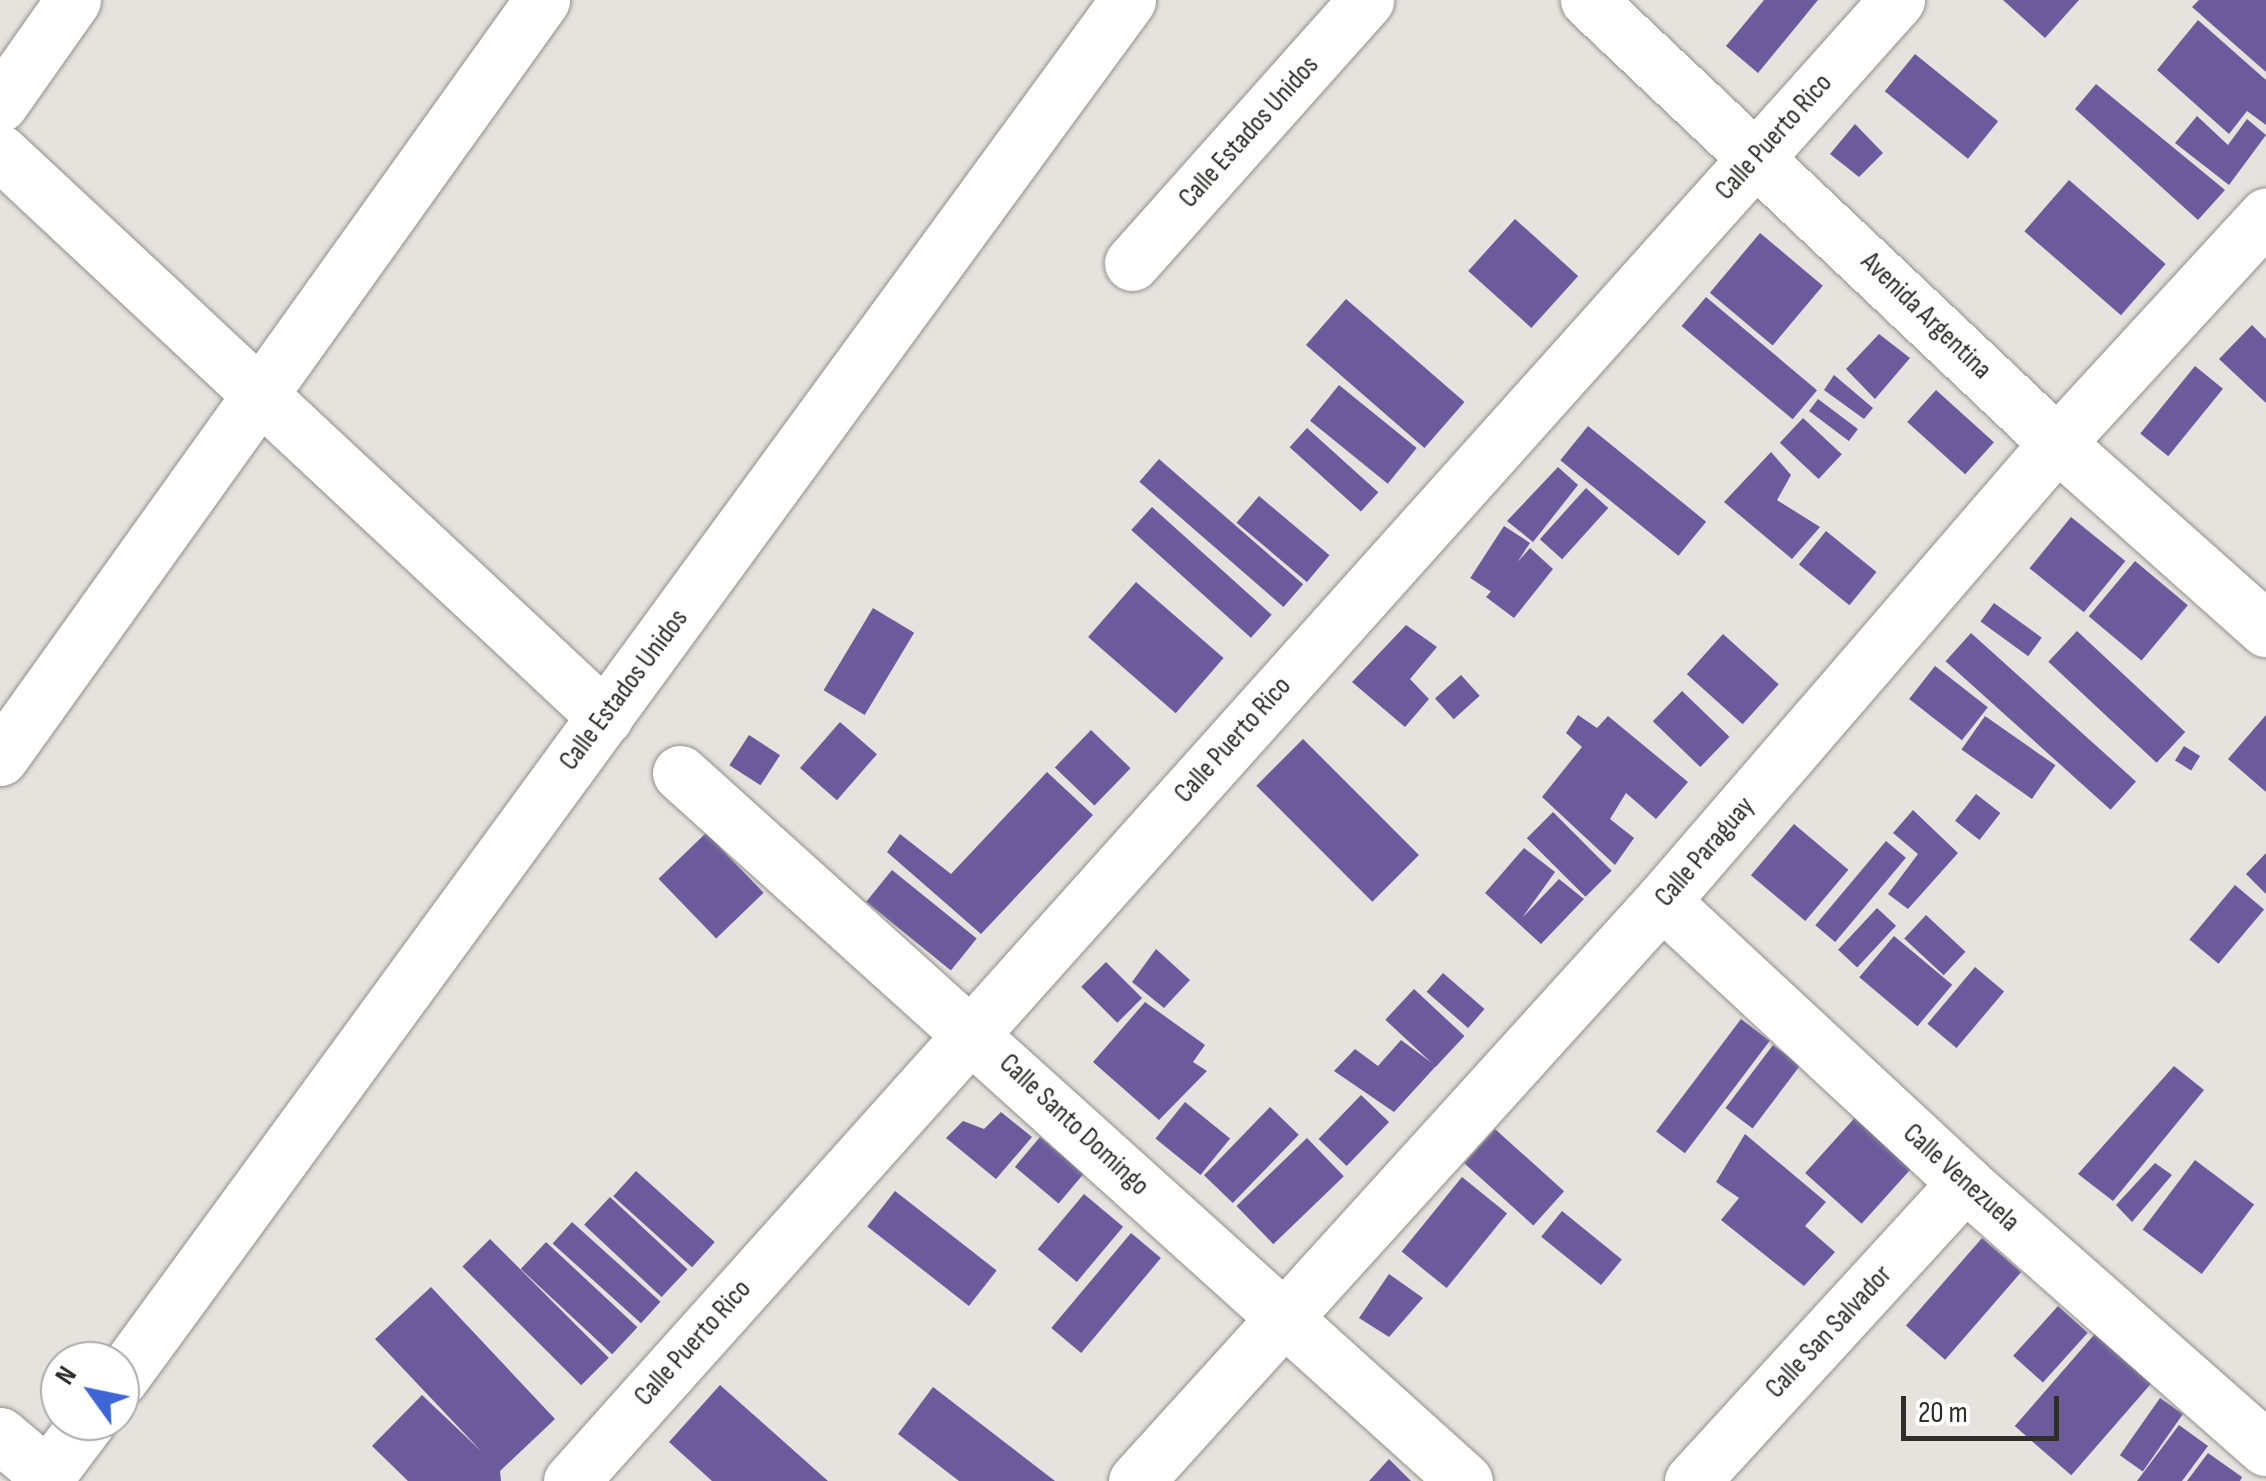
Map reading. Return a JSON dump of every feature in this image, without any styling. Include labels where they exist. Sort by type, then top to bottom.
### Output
[{"type":"street","points":[[0,104],[74,0]]},
{"type":"street","points":[[0,758],[263,396],[542,0]]},
{"type":"street","name":"Calle Estados Unidos","points":[[140,1351],[494,860],[606,717],[1128,0]]},
{"type":"street","name":"Calle Estados Unidos","points":[[1132,263],[1366,0]]},
{"type":"street","name":"Avenida Argentina","points":[[1588,0],[1758,154],[2057,442],[2266,629]]},
{"type":"street","name":"Calle Puerto Rico","points":[[571,1481],[1898,0]]},
{"type":"street","points":[[0,152],[606,717]]},
{"type":"street","name":"Calle Paraguay","points":[[1136,1481],[1662,901],[2057,442],[2266,216]]},
{"type":"street","name":"Calle Santo Domingo","points":[[680,774],[971,1031],[1465,1481]]},
{"type":"street","name":"Calle Venezuela","points":[[1662,901],[1965,1184],[2266,1448]]},
{"type":"street","name":"Calle San Salvador","points":[[1692,1481],[1965,1184]]},
{"type":"street","points":[[0,1435],[45,1478],[73,1441]]},
{"type":"building","points":[[1764,0],[1818,0],[1758,73],[1726,46]]},
{"type":"building","points":[[2003,0],[2079,0],[2045,38]]},
{"type":"building","points":[[2199,0],[2266,0],[2266,72],[2192,7]]},
{"type":"building","points":[[2198,20],[2266,80],[2266,125],[2247,111],[2229,134],[2157,70]]},
{"type":"building","points":[[1915,54],[1998,121],[1968,159],[1885,91]]},
{"type":"building","points":[[2096,84],[2225,190],[2198,220],[2075,109]]},
{"type":"building","points":[[2197,116],[2228,145],[2247,119],[2266,135],[2229,185],[2175,143]]},
{"type":"building","points":[[1855,124],[1883,153],[1859,177],[1830,154]]},
{"type":"building","points":[[2069,180],[2166,264],[2121,315],[2024,231]]},
{"type":"building","points":[[1515,219],[1578,276],[1531,328],[1468,271]]},
{"type":"building","points":[[1760,233],[1823,286],[1773,345],[1710,293]]},
{"type":"building","points":[[1706,297],[1817,390],[1793,419],[1682,326]]},
{"type":"building","points":[[1346,299],[1464,402],[1424,448],[1306,345]]},
{"type":"building","points":[[2252,325],[2266,339],[2266,403],[2219,359]]},
{"type":"building","points":[[1879,334],[1910,358],[1875,399],[1846,369]]},
{"type":"building","points":[[2195,366],[2223,389],[2168,456],[2140,434]]},
{"type":"building","points":[[1834,375],[1873,408],[1864,419],[1824,390]]},
{"type":"building","points":[[1339,385],[1417,448],[1388,484],[1310,421]]},
{"type":"building","points":[[1936,390],[1994,442],[1965,474],[1907,422]]},
{"type":"building","points":[[1818,399],[1858,429],[1849,441],[1809,411]]},
{"type":"building","points":[[1803,418],[1842,454],[1819,479],[1780,443]]},
{"type":"building","points":[[1588,426],[1706,522],[1678,556],[1560,460]]},
{"type":"building","points":[[1307,428],[1378,492],[1361,512],[1290,447]]},
{"type":"building","points":[[1771,452],[1791,475],[1777,500],[1820,527],[1792,559],[1724,502]]},
{"type":"building","points":[[1159,459],[1303,584],[1283,607],[1139,482]]},
{"type":"building","points":[[1558,467],[1578,485],[1533,542],[1507,521]]},
{"type":"building","points":[[1586,488],[1608,508],[1562,559],[1540,539]]},
{"type":"building","points":[[1259,496],[1329,555],[1307,582],[1237,523]]},
{"type":"building","points":[[1152,507],[1272,615],[1251,638],[1131,530]]},
{"type":"building","points":[[2071,517],[2125,561],[2084,612],[2029,568]]},
{"type":"building","points":[[1504,526],[1530,543],[1496,595],[1470,578]]},
{"type":"building","points":[[1826,531],[1877,572],[1849,605],[1799,564]]},
{"type":"building","points":[[1530,548],[1553,569],[1514,618],[1486,597]]},
{"type":"building","points":[[2135,561],[2188,605],[2142,661],[2089,616]]},
{"type":"building","points":[[1136,582],[1224,658],[1176,713],[1088,637]]},
{"type":"building","points":[[1994,603],[2042,638],[2028,656],[1980,622]]},
{"type":"building","points":[[873,608],[914,633],[865,715],[824,690]]},
{"type":"building","points":[[1406,625],[1437,647],[1410,679],[1429,699],[1405,727],[1352,682]]},
{"type":"building","points":[[2077,631],[2185,732],[2157,763],[2048,662]]},
{"type":"building","points":[[1971,633],[2136,782],[2111,810],[1946,661]]},
{"type":"building","points":[[1723,634],[1779,684],[1743,724],[1687,674]]},
{"type":"building","points":[[1935,666],[1988,707],[1962,740],[1909,699]]},
{"type":"building","points":[[1461,675],[1480,696],[1454,719],[1435,698]]},
{"type":"building","points":[[1682,691],[1729,737],[1700,767],[1653,721]]},
{"type":"building","points":[[1578,715],[1597,728],[1608,716],[1688,782],[1656,819],[1626,793],[1610,819],[1634,838],[1615,865],[1542,797],[1582,747],[1566,733]]},
{"type":"building","points":[[2266,715],[2266,792],[2228,759]]},
{"type":"building","points":[[1985,716],[2055,765],[2032,799],[1961,750]]},
{"type":"building","points":[[840,722],[877,754],[837,800],[800,768]]},
{"type":"building","points":[[1091,730],[1131,768],[1094,806],[1055,767]]},
{"type":"building","points":[[749,735],[780,755],[760,785],[729,765]]},
{"type":"building","points":[[1303,739],[1419,855],[1372,902],[1256,786]]},
{"type":"building","points":[[2184,746],[2200,756],[2191,770],[2175,760]]},
{"type":"building","points":[[1047,772],[1093,815],[981,934],[887,852],[900,834],[951,874]]},
{"type":"building","points":[[1976,794],[2000,813],[1979,840],[1955,821]]},
{"type":"building","points":[[1913,810],[1958,853],[1908,909],[1888,894],[1918,854],[1893,833]]},
{"type":"building","points":[[1553,812],[1612,871],[1586,897],[1527,838]]},
{"type":"building","points":[[1794,824],[1848,870],[1805,921],[1751,875]]},
{"type":"building","points":[[706,833],[764,893],[716,939],[659,879]]},
{"type":"building","points":[[1886,841],[1906,858],[1835,942],[1815,925]]},
{"type":"building","points":[[1524,848],[1555,872],[1522,918],[1559,879],[1584,899],[1541,944],[1485,893]]},
{"type":"building","points":[[2266,853],[2266,894],[2246,874]]},
{"type":"building","points":[[892,870],[977,939],[951,970],[866,902]]},
{"type":"building","points":[[2235,885],[2264,909],[2218,964],[2189,939]]},
{"type":"building","points":[[1877,908],[1896,926],[1857,967],[1838,950]]},
{"type":"building","points":[[1926,915],[1965,952],[1944,975],[1904,938]]},
{"type":"building","points":[[1894,936],[1952,985],[1918,1026],[1859,977]]},
{"type":"building","points":[[1156,949],[1190,980],[1164,1008],[1132,982]]},
{"type":"building","points":[[1106,962],[1142,998],[1117,1023],[1081,987]]},
{"type":"building","points":[[1975,967],[2004,991],[1957,1048],[1927,1024]]},
{"type":"building","points":[[1443,973],[1485,1009],[1468,1028],[1427,992]]},
{"type":"building","points":[[1414,989],[1464,1036],[1436,1067],[1385,1020]]},
{"type":"building","points":[[1145,1002],[1205,1045],[1193,1062],[1207,1071],[1159,1120],[1093,1062]]},
{"type":"building","points":[[1741,1019],[1770,1041],[1685,1153],[1656,1132]]},
{"type":"building","points":[[1401,1040],[1436,1066],[1394,1112],[1334,1071],[1355,1049],[1378,1066]]},
{"type":"building","points":[[1773,1045],[1800,1065],[1753,1129],[1725,1108]]},
{"type":"building","points":[[2174,1066],[2204,1090],[2113,1201],[2078,1174]]},
{"type":"building","points":[[1361,1095],[1389,1122],[1347,1166],[1319,1139]]},
{"type":"building","points":[[1185,1102],[1230,1139],[1200,1175],[1155,1139]]},
{"type":"building","points":[[1270,1107],[1299,1135],[1233,1203],[1204,1175]]},
{"type":"building","points":[[1001,1112],[1032,1137],[996,1179],[946,1138],[963,1121],[984,1129]]},
{"type":"building","points":[[1860,1112],[1916,1163],[1862,1224],[1805,1173]]},
{"type":"building","points":[[1495,1129],[1564,1191],[1533,1225],[1464,1163]]},
{"type":"building","points":[[1745,1134],[1826,1202],[1805,1226],[1835,1252],[1804,1286],[1721,1220],[1739,1198],[1716,1182]]},
{"type":"building","points":[[1040,1137],[1084,1174],[1059,1204],[1015,1167]]},
{"type":"building","points":[[1307,1138],[1344,1176],[1273,1244],[1237,1206]]},
{"type":"building","points":[[2195,1160],[2254,1205],[2202,1274],[2143,1229]]},
{"type":"building","points":[[2155,1163],[2172,1175],[2132,1222],[2116,1205]]},
{"type":"building","points":[[636,1171],[715,1242],[692,1267],[613,1196]]},
{"type":"building","points":[[1462,1177],[1507,1214],[1447,1288],[1402,1252]]},
{"type":"building","points":[[895,1191],[997,1270],[969,1306],[867,1226]]},
{"type":"building","points":[[1084,1194],[1123,1227],[1077,1282],[1038,1249]]},
{"type":"building","points":[[610,1197],[688,1269],[662,1297],[584,1225]]},
{"type":"building","points":[[1562,1211],[1622,1259],[1601,1285],[1541,1237]]},
{"type":"building","points":[[572,1222],[660,1302],[641,1323],[553,1244]]},
{"type":"building","points":[[1131,1233],[1161,1258],[1081,1353],[1051,1328]]},
{"type":"building","points":[[1982,1238],[2021,1272],[1945,1360],[1906,1326]]},
{"type":"building","points":[[490,1239],[609,1358],[581,1385],[462,1267]]},
{"type":"building","points":[[546,1242],[637,1327],[612,1354],[521,1269]]},
{"type":"building","points":[[1389,1274],[1423,1298],[1389,1337],[1359,1318]]},
{"type":"building","points":[[431,1287],[555,1419],[500,1471],[501,1481],[408,1481],[372,1446],[422,1395],[482,1452],[375,1339]]},
{"type":"building","points":[[2058,1306],[2088,1333],[2043,1383],[2013,1356]]},
{"type":"building","points":[[2100,1328],[2157,1377],[2071,1475],[2015,1426]]},
{"type":"building","points":[[720,1385],[828,1481],[712,1481],[669,1442]]},
{"type":"building","points":[[933,1387],[1055,1481],[959,1481],[898,1434]]},
{"type":"building","points":[[2160,1398],[2183,1414],[2143,1471],[2120,1455]]},
{"type":"building","points":[[2179,1425],[2208,1446],[2182,1481],[2137,1481]]},
{"type":"building","points":[[2208,1453],[2242,1477],[2240,1481],[2187,1481]]},
{"type":"building","points":[[1389,1459],[1411,1481],[1369,1481]]}]
